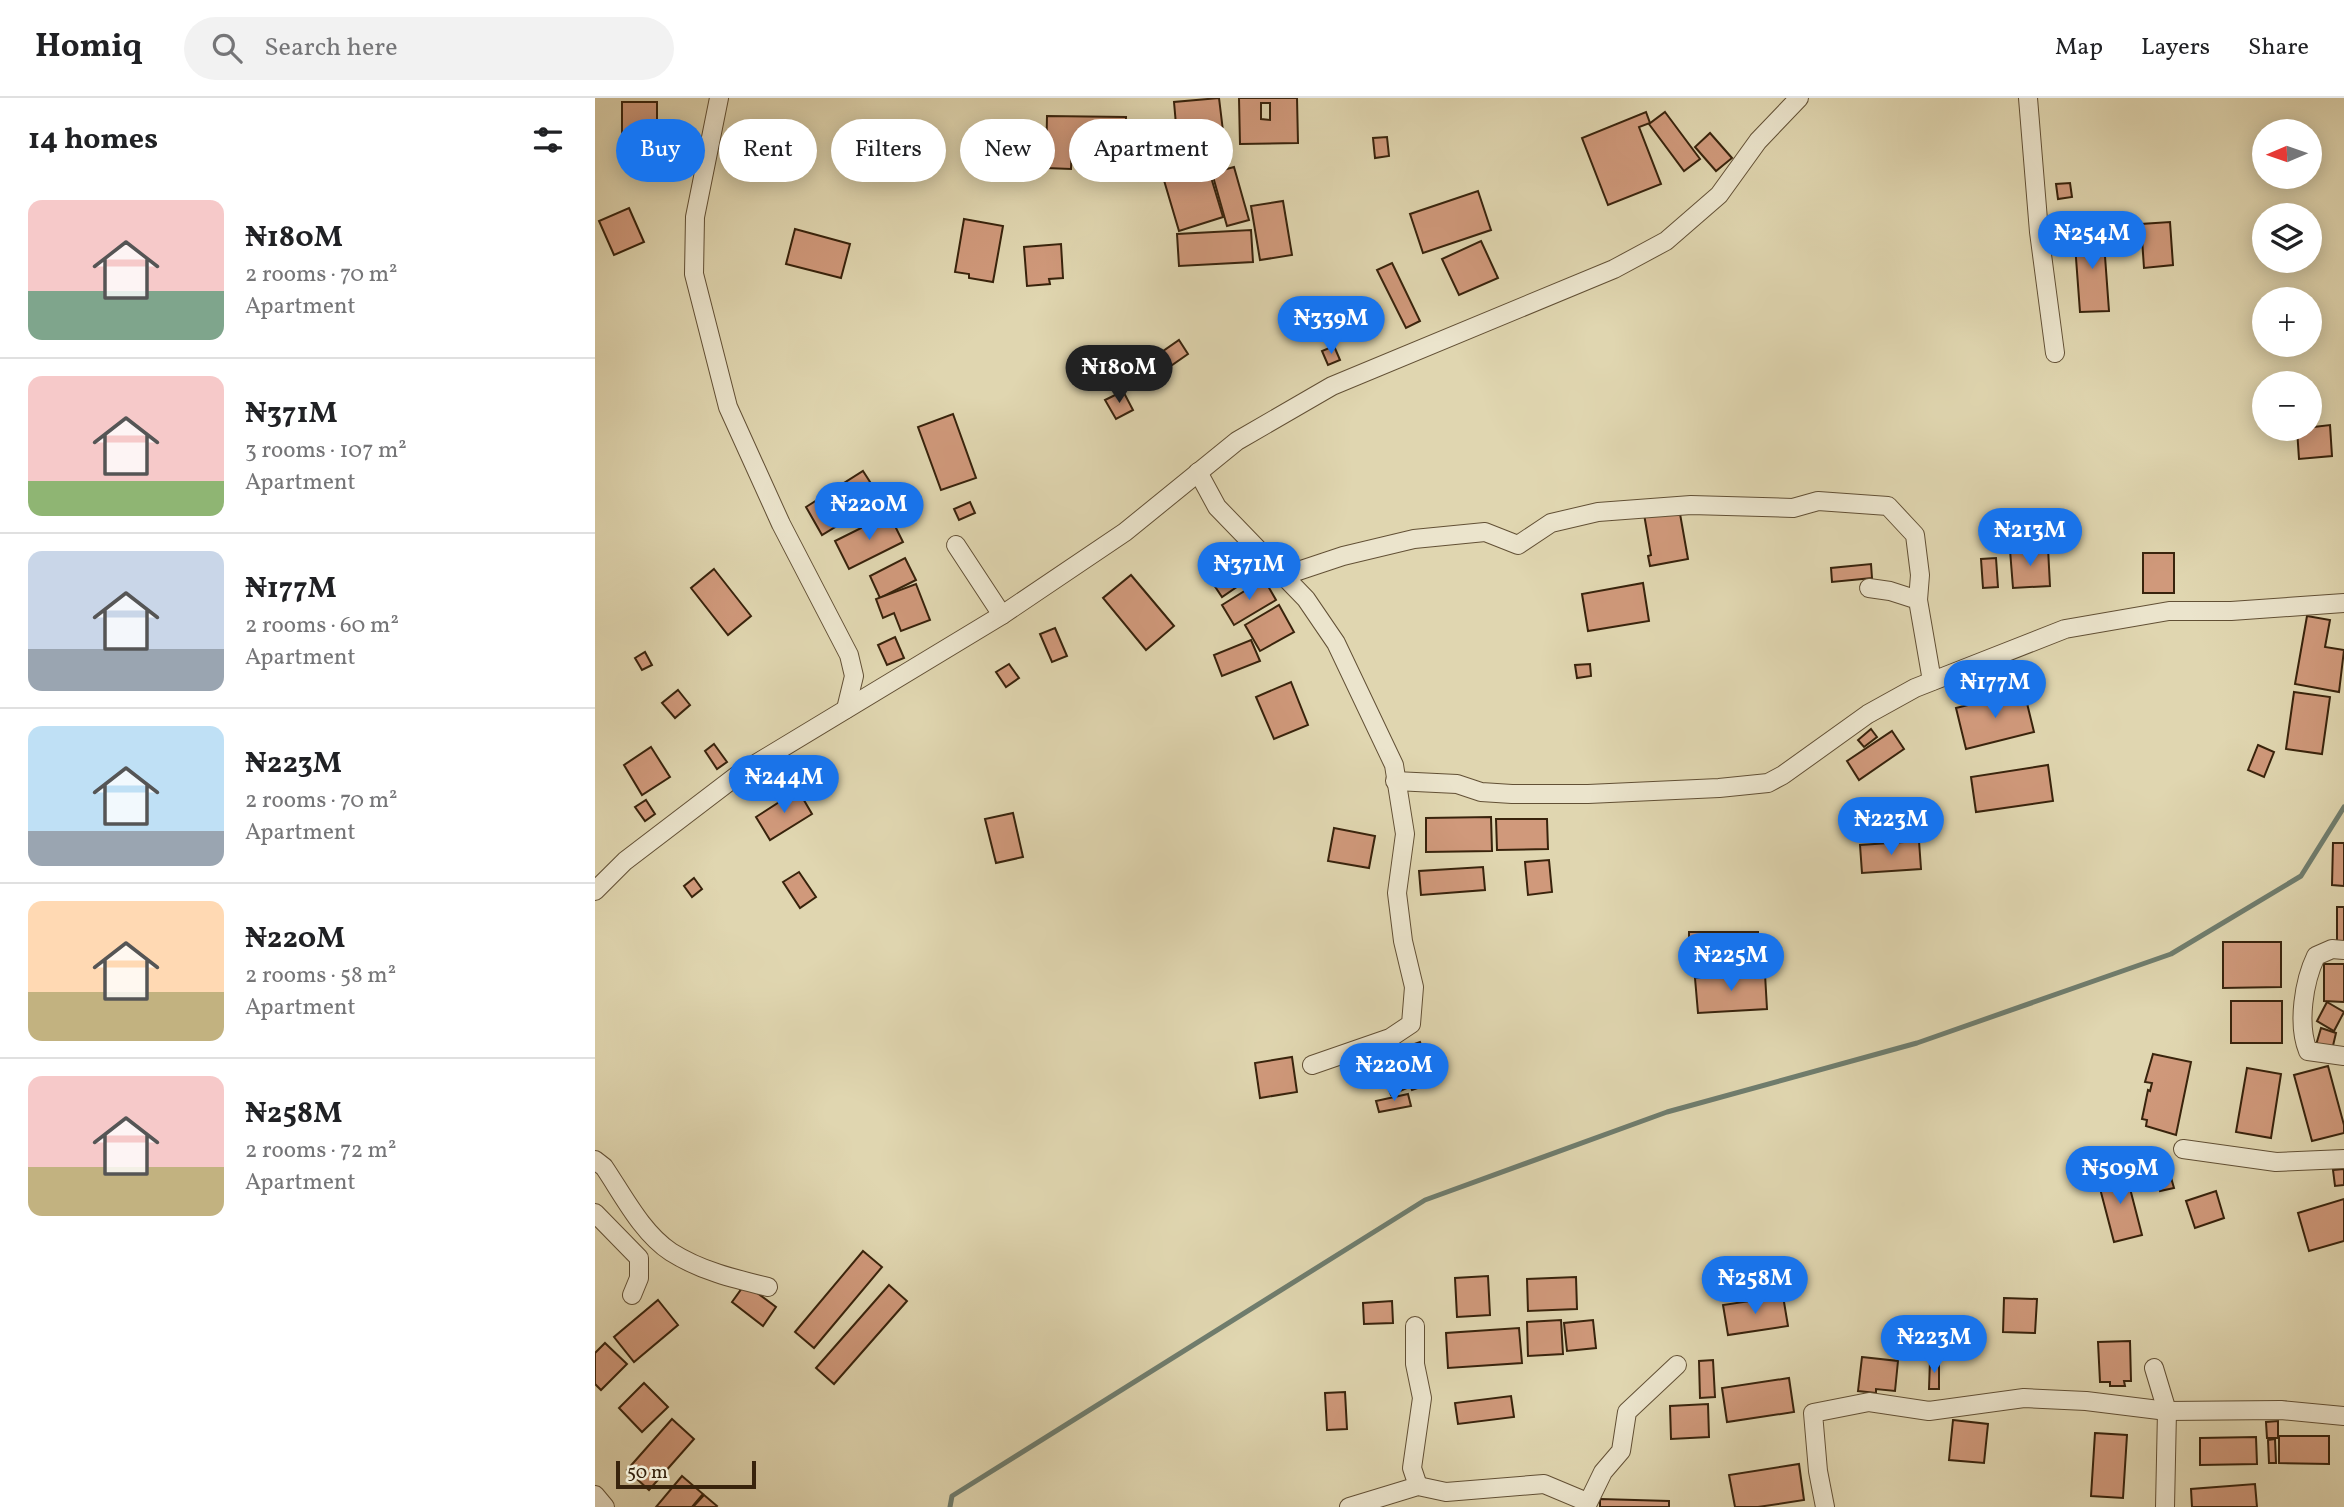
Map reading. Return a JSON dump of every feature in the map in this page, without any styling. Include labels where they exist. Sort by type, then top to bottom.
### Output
[{"type":"street","points":[[719,98],[695,217],[694,274],[728,407],[782,524],[849,655],[854,676],[846,709]]},
{"type":"street","points":[[595,891],[625,861],[739,774],[1002,615],[1125,532],[1237,441],[1332,386],[1614,269],[1666,241],[1719,195],[1758,141],[1799,98]]},
{"type":"street","points":[[2028,98],[2039,232],[2055,353]]},
{"type":"street","points":[[1198,472],[1217,507],[1306,598],[1336,643],[1394,765],[1405,834],[1397,893],[1403,941],[1414,987],[1411,1024],[1390,1038],[1312,1065]]},
{"type":"street","points":[[1283,576],[1343,556],[1414,540],[1485,532],[1518,545],[1551,523],[1598,512],[1691,505],[1793,508],[1818,501],[1888,506],[1915,535],[1920,575],[1917,600],[1933,681]]},
{"type":"street","points":[[956,545],[1002,615]]},
{"type":"street","points":[[1869,588],[1890,591],[1917,600]]},
{"type":"street","points":[[1395,781],[1457,784],[1481,792],[1512,794],[1719,788],[1768,783],[1868,714],[1915,688],[2064,629],[2169,611],[2231,611],[2344,603]]},
{"type":"street","points":[[2344,950],[2332,949],[2316,956],[2308,972],[2303,1004],[2308,1051],[2344,1056]]},
{"type":"street","points":[[2183,1149],[2276,1162],[2344,1159]]},
{"type":"street","points":[[595,1160],[604,1167],[648,1231],[671,1251],[721,1276],[768,1287]]},
{"type":"street","points":[[595,1213],[639,1258],[639,1278],[632,1295]]},
{"type":"street","points":[[1415,1326],[1415,1364],[1422,1398],[1412,1468],[1418,1486]]},
{"type":"street","points":[[1349,1507],[1418,1486],[1446,1492],[1545,1484],[1587,1504],[1603,1472],[1621,1451],[1627,1412],[1677,1364]]},
{"type":"street","points":[[2154,1368],[2167,1411],[2165,1507]]},
{"type":"street","points":[[1825,1507],[1818,1471],[1813,1413],[1869,1402],[1929,1411],[2024,1398],[2086,1401],[2167,1411],[2281,1410],[2344,1416]]},
{"type":"street","points":[[595,1495],[605,1507]]},
{"type":"building","points":[[1219,98],[1222,119],[1176,119],[1174,102]]},
{"type":"building","points":[[1239,98],[1297,98],[1298,143],[1240,144]],"holes":[[[1261,103],[1270,103],[1270,120],[1261,119]]]},
{"type":"building","points":[[622,102],[657,102],[657,119],[622,119]]},
{"type":"building","points":[[1646,112],[1650,123],[1639,127],[1661,184],[1608,205],[1582,138]]},
{"type":"building","points":[[1665,112],[1700,159],[1684,171],[1649,124]]},
{"type":"building","points":[[1047,116],[1126,117],[1069,119],[1069,169],[1055,168],[1055,119],[1047,119]]},
{"type":"building","points":[[1710,133],[1732,158],[1716,171],[1695,147]]},
{"type":"building","points":[[1387,137],[1389,156],[1375,158],[1373,138]]},
{"type":"building","points":[[1233,167],[1249,220],[1227,226],[1215,182],[1233,182]]},
{"type":"building","points":[[1164,182],[1212,182],[1223,217],[1179,231]]},
{"type":"building","points":[[2070,183],[2072,197],[2058,199],[2056,184]]},
{"type":"building","points":[[1478,191],[1491,230],[1423,253],[1410,214]]},
{"type":"building","points":[[1283,201],[1292,255],[1260,260],[1251,206]]},
{"type":"building","points":[[629,208],[644,242],[614,255],[599,221]]},
{"type":"building","points":[[964,219],[1003,226],[993,282],[969,278],[969,274],[955,272]]},
{"type":"building","points":[[2170,222],[2173,265],[2144,268],[2141,224]]},
{"type":"building","points":[[795,229],[850,244],[841,278],[786,264]]},
{"type":"building","points":[[2103,229],[2109,311],[2080,312],[2074,231]]},
{"type":"building","points":[[1251,230],[1253,262],[1179,266],[1177,234]]},
{"type":"building","points":[[1481,241],[1498,278],[1459,295],[1442,259]]},
{"type":"building","points":[[1061,244],[1063,278],[1049,279],[1050,284],[1027,286],[1024,247]]},
{"type":"building","points":[[1392,263],[1420,321],[1406,328],[1377,270]]},
{"type":"building","points":[[1179,340],[1188,354],[1152,379],[1143,365]]},
{"type":"building","points":[[1334,346],[1340,360],[1328,365],[1322,351]]},
{"type":"building","points":[[1123,391],[1133,410],[1116,419],[1105,400]]},
{"type":"building","points":[[953,414],[976,478],[941,490],[918,427]]},
{"type":"building","points":[[2330,425],[2332,456],[2299,459],[2298,441],[2322,441],[2322,426]]},
{"type":"building","points":[[863,471],[881,499],[822,535],[806,507]]},
{"type":"building","points":[[970,502],[975,513],[959,520],[954,509]]},
{"type":"building","points":[[1679,508],[1688,559],[1650,566],[1648,556],[1651,555],[1644,514]]},
{"type":"building","points":[[889,514],[903,542],[849,569],[835,541]]},
{"type":"building","points":[[2048,548],[2050,586],[2013,588],[2010,550]]},
{"type":"building","points":[[1255,550],[1266,567],[1252,576],[1241,559]]},
{"type":"building","points":[[2143,553],[2174,553],[2174,593],[2143,593]]},
{"type":"building","points":[[905,558],[916,580],[880,598],[870,576]]},
{"type":"building","points":[[1996,558],[1998,587],[1983,588],[1981,559]]},
{"type":"building","points":[[1871,564],[1872,578],[1832,582],[1831,568]]},
{"type":"building","points":[[1234,567],[1244,582],[1222,597],[1212,582]]},
{"type":"building","points":[[714,569],[751,616],[728,635],[691,588]]},
{"type":"building","points":[[1131,575],[1174,626],[1146,650],[1103,598]]},
{"type":"building","points":[[1264,579],[1276,600],[1234,625],[1222,605]]},
{"type":"building","points":[[1643,583],[1649,621],[1588,631],[1582,594]]},
{"type":"building","points":[[916,584],[930,620],[901,631],[894,613],[883,618],[876,599]]},
{"type":"building","points":[[1279,605],[1294,632],[1260,651],[1245,625]]},
{"type":"building","points":[[2307,616],[2330,620],[2325,647],[2344,650],[2339,692],[2295,684]]},
{"type":"building","points":[[1055,628],[1067,656],[1052,662],[1040,634]]},
{"type":"building","points":[[895,637],[904,658],[887,665],[878,645]]},
{"type":"building","points":[[1251,640],[1260,661],[1222,676],[1214,655]]},
{"type":"building","points":[[645,652],[652,665],[642,670],[635,658]]},
{"type":"building","points":[[1009,664],[1019,678],[1006,687],[996,672]]},
{"type":"building","points":[[1590,664],[1591,676],[1577,678],[1575,665]]},
{"type":"building","points":[[1291,682],[1308,725],[1274,739],[1256,697]]},
{"type":"building","points":[[678,690],[690,705],[675,718],[662,703]]},
{"type":"building","points":[[2024,691],[2034,732],[1966,749],[1956,708]]},
{"type":"building","points":[[2294,692],[2330,697],[2322,754],[2286,749]]},
{"type":"building","points":[[1871,729],[1877,737],[1864,747],[1858,740]]},
{"type":"building","points":[[1892,731],[1904,749],[1859,780],[1847,761]]},
{"type":"building","points":[[714,744],[727,762],[717,769],[705,751]]},
{"type":"building","points":[[2258,745],[2274,752],[2264,777],[2248,770]]},
{"type":"building","points":[[651,747],[670,777],[642,795],[624,765]]},
{"type":"building","points":[[2048,765],[2053,801],[1976,812],[1971,777]]},
{"type":"building","points":[[798,790],[812,814],[770,840],[756,817]]},
{"type":"building","points":[[646,800],[655,814],[645,821],[635,807]]},
{"type":"building","points":[[1930,802],[1932,822],[1854,828],[1852,807]]},
{"type":"building","points":[[1013,813],[1023,857],[996,863],[985,819]]},
{"type":"building","points":[[1491,817],[1492,851],[1426,852],[1426,818]]},
{"type":"building","points":[[1496,819],[1547,819],[1548,849],[1497,850]]},
{"type":"building","points":[[1334,828],[1375,836],[1369,868],[1328,861]]},
{"type":"building","points":[[1919,841],[1921,869],[1862,873],[1860,845]]},
{"type":"building","points":[[2333,843],[2344,843],[2344,886],[2332,885]]},
{"type":"building","points":[[1549,860],[1552,892],[1528,895],[1525,862]]},
{"type":"building","points":[[1483,867],[1485,890],[1421,895],[1419,871]]},
{"type":"building","points":[[799,872],[816,897],[800,908],[783,882]]},
{"type":"building","points":[[694,878],[702,889],[692,897],[684,886]]},
{"type":"building","points":[[2337,907],[2344,907],[2344,942],[2337,942]]},
{"type":"building","points":[[1689,932],[1758,932],[1758,962],[1689,962]]},
{"type":"building","points":[[2223,942],[2281,942],[2281,987],[2223,988]]},
{"type":"building","points":[[2324,964],[2344,964],[2344,1002],[2324,1001]]},
{"type":"building","points":[[1765,974],[1767,1009],[1698,1013],[1695,978]]},
{"type":"building","points":[[2231,1001],[2282,1001],[2282,1043],[2231,1043]]},
{"type":"building","points":[[2327,1002],[2344,1012],[2334,1031],[2317,1021]]},
{"type":"building","points":[[2321,1028],[2336,1033],[2332,1050],[2316,1045]]},
{"type":"building","points":[[1420,1042],[1435,1082],[1412,1090],[1397,1050]]},
{"type":"building","points":[[1389,1044],[1407,1088],[1391,1095],[1373,1051]]},
{"type":"building","points":[[2153,1054],[2191,1062],[2176,1135],[2146,1126],[2147,1120],[2142,1119],[2152,1083],[2145,1082]]},
{"type":"building","points":[[1292,1057],[1297,1092],[1260,1098],[1255,1063]]},
{"type":"building","points":[[2328,1066],[2344,1133],[2312,1141],[2294,1075]]},
{"type":"building","points":[[2247,1068],[2281,1074],[2271,1138],[2236,1132]]},
{"type":"building","points":[[1408,1094],[1411,1106],[1379,1112],[1376,1101]]},
{"type":"building","points":[[2166,1160],[2174,1188],[2160,1191],[2153,1164]]},
{"type":"building","points":[[2125,1169],[2142,1235],[2114,1242],[2097,1177]]},
{"type":"building","points":[[2344,1169],[2344,1185],[2335,1186],[2333,1170]]},
{"type":"building","points":[[2216,1191],[2224,1218],[2195,1228],[2186,1201]]},
{"type":"building","points":[[2344,1199],[2344,1241],[2309,1251],[2298,1213]]},
{"type":"building","points":[[863,1251],[882,1267],[814,1348],[795,1332]]},
{"type":"building","points":[[1488,1276],[1490,1315],[1457,1317],[1455,1278]]},
{"type":"building","points":[[1576,1277],[1577,1309],[1528,1311],[1527,1279]]},
{"type":"building","points":[[745,1284],[776,1307],[763,1326],[732,1302]]},
{"type":"building","points":[[889,1285],[907,1301],[834,1384],[816,1368]]},
{"type":"building","points":[[1783,1296],[1788,1326],[1728,1335],[1723,1305]]},
{"type":"building","points":[[2004,1298],[2037,1299],[2035,1333],[2003,1332]]},
{"type":"building","points":[[658,1300],[678,1325],[634,1362],[614,1337]]},
{"type":"building","points":[[1392,1301],[1393,1323],[1364,1324],[1363,1303]]},
{"type":"building","points":[[1561,1320],[1563,1354],[1528,1356],[1527,1322]]},
{"type":"building","points":[[1593,1320],[1596,1348],[1567,1351],[1564,1323]]},
{"type":"building","points":[[1519,1328],[1522,1363],[1448,1368],[1446,1333]]},
{"type":"building","points":[[2130,1341],[2131,1381],[2124,1381],[2125,1386],[2110,1386],[2110,1382],[2100,1382],[2098,1342]]},
{"type":"building","points":[[605,1343],[627,1364],[601,1390],[595,1384],[595,1353]]},
{"type":"building","points":[[1862,1357],[1898,1361],[1895,1391],[1858,1391]]},
{"type":"building","points":[[1713,1360],[1715,1397],[1700,1398],[1699,1361]]},
{"type":"building","points":[[1930,1360],[1939,1360],[1939,1389],[1929,1389]]},
{"type":"building","points":[[1789,1378],[1794,1412],[1727,1422],[1722,1388]]},
{"type":"building","points":[[644,1383],[668,1407],[642,1432],[619,1408]]},
{"type":"building","points":[[1345,1392],[1347,1429],[1327,1430],[1325,1393]]},
{"type":"building","points":[[1511,1396],[1514,1417],[1458,1424],[1455,1403]]},
{"type":"building","points":[[1708,1404],[1709,1437],[1671,1439],[1670,1406]]},
{"type":"building","points":[[672,1419],[694,1439],[649,1490],[627,1470]]},
{"type":"building","points":[[1953,1420],[1988,1424],[1984,1463],[1949,1460]]},
{"type":"building","points":[[2278,1421],[2278,1438],[2267,1438],[2266,1422]]},
{"type":"building","points":[[2095,1433],[2127,1435],[2123,1498],[2091,1496]]},
{"type":"building","points":[[2279,1436],[2329,1436],[2329,1464],[2279,1463]]},
{"type":"building","points":[[2256,1437],[2257,1464],[2200,1465],[2200,1438]]},
{"type":"building","points":[[2275,1439],[2276,1463],[2269,1463],[2268,1440]]},
{"type":"building","points":[[1799,1464],[1804,1500],[1758,1507],[1735,1507],[1729,1475]]},
{"type":"building","points":[[682,1476],[703,1494],[692,1507],[656,1507]]},
{"type":"building","points":[[2255,1484],[2257,1507],[2192,1507],[2191,1489]]},
{"type":"building","points":[[704,1495],[717,1506],[693,1507]]},
{"type":"building","points":[[1600,1499],[1669,1501],[1669,1507],[1600,1507]]},
{"type":"waterway","points":[[950,1507],[952,1496],[1425,1200],[1667,1112],[1917,1043],[2171,954],[2301,876],[2344,807]]}]
